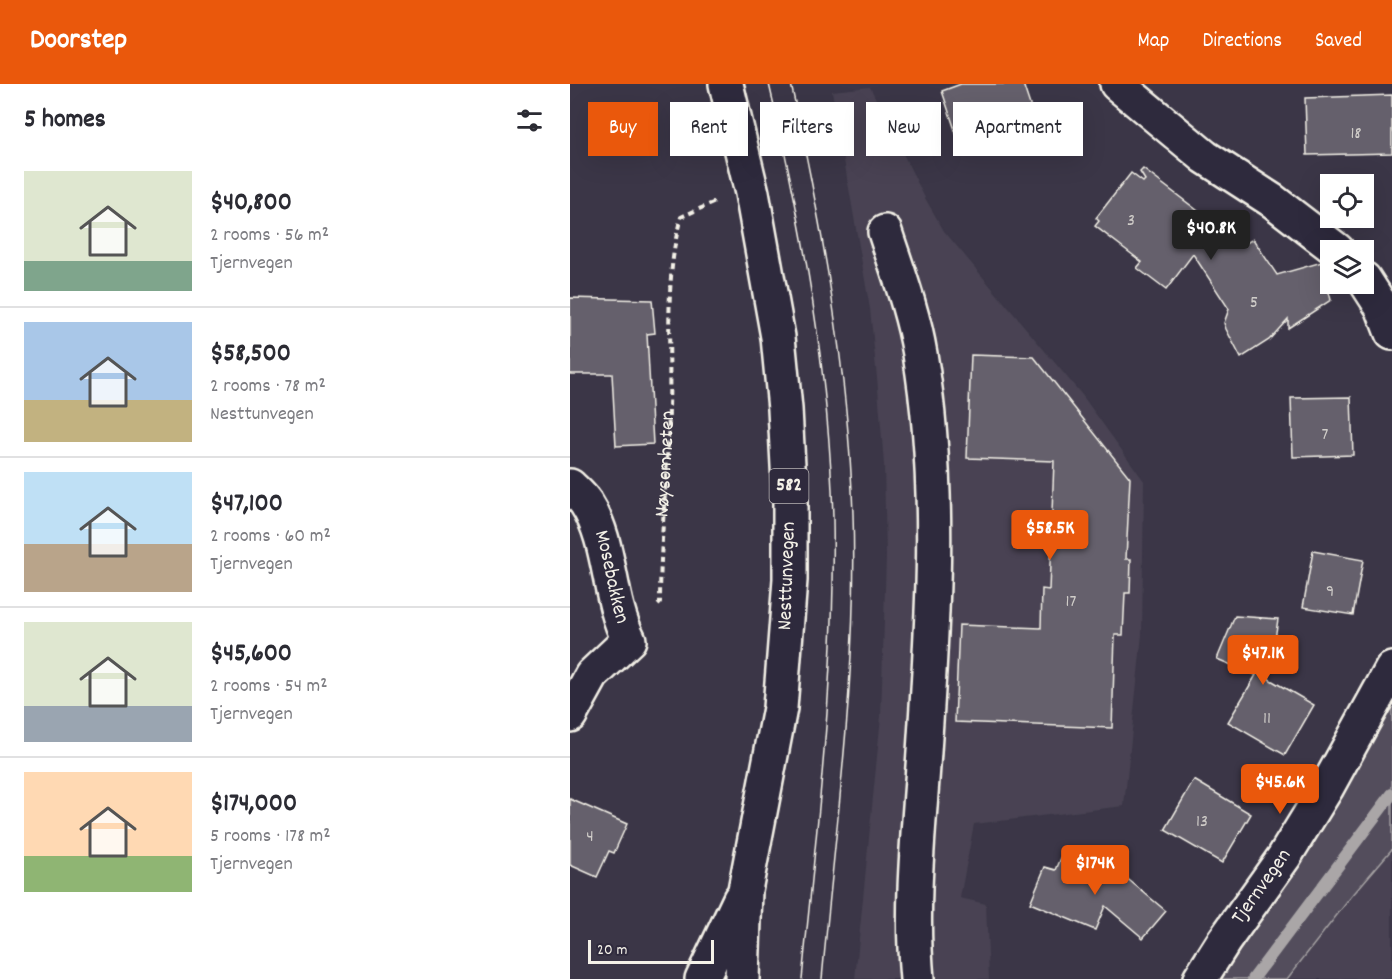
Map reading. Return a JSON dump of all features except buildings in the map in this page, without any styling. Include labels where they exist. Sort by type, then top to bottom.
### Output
[{"type":"main road","name":"Nesttunvegen","points":[[726,84],[752,193],[778,337],[790,503],[790,580],[780,708],[745,890],[742,979]]},
{"type":"main road","points":[[1117,84],[1205,157],[1273,201],[1324,240]]},
{"type":"main road","points":[[885,232],[906,296],[920,353],[932,454],[935,535],[933,620],[915,899],[917,979]]},
{"type":"main road","points":[[1374,294],[1382,306],[1392,333]]},
{"type":"main road","name":"Mosebakken","points":[[570,486],[585,502],[598,529],[609,571],[615,609],[629,640]]},
{"type":"main road","points":[[570,715],[592,675],[629,640]]},
{"type":"main road","name":"Tjernvegen","points":[[1200,979],[1290,847],[1327,787],[1392,669]]},
{"type":"main road","name":"Nesttunvegen","points":[[702,979],[745,890]]},
{"type":"path","name":"Nøysomheten","points":[[629,640],[660,603],[669,419],[673,245],[681,217],[716,202]]},
{"type":"shaded area","points":[[870,87],[877,102],[866,102],[866,156],[904,156],[944,231],[1082,395],[1144,481],[1142,635],[1124,806],[974,824],[960,898],[986,904],[989,979],[855,979],[881,716],[886,556],[884,465],[870,309],[843,156],[854,156],[854,102],[834,102],[832,91]]},
{"type":"shaded area","points":[[1392,695],[1392,849],[1287,979],[1220,979],[1304,856]]},
{"type":"shaded area","points":[[1392,849],[1392,979],[1287,979],[1351,897]]},
{"type":"waterway","points":[[1253,979],[1392,794]]},
{"type":"tram line","points":[[769,84],[793,191],[812,299],[826,408],[833,518],[832,633],[819,807],[802,979]]},
{"type":"tram line","points":[[791,84],[832,298],[846,405],[853,514],[854,572],[849,688],[822,979]]}]
